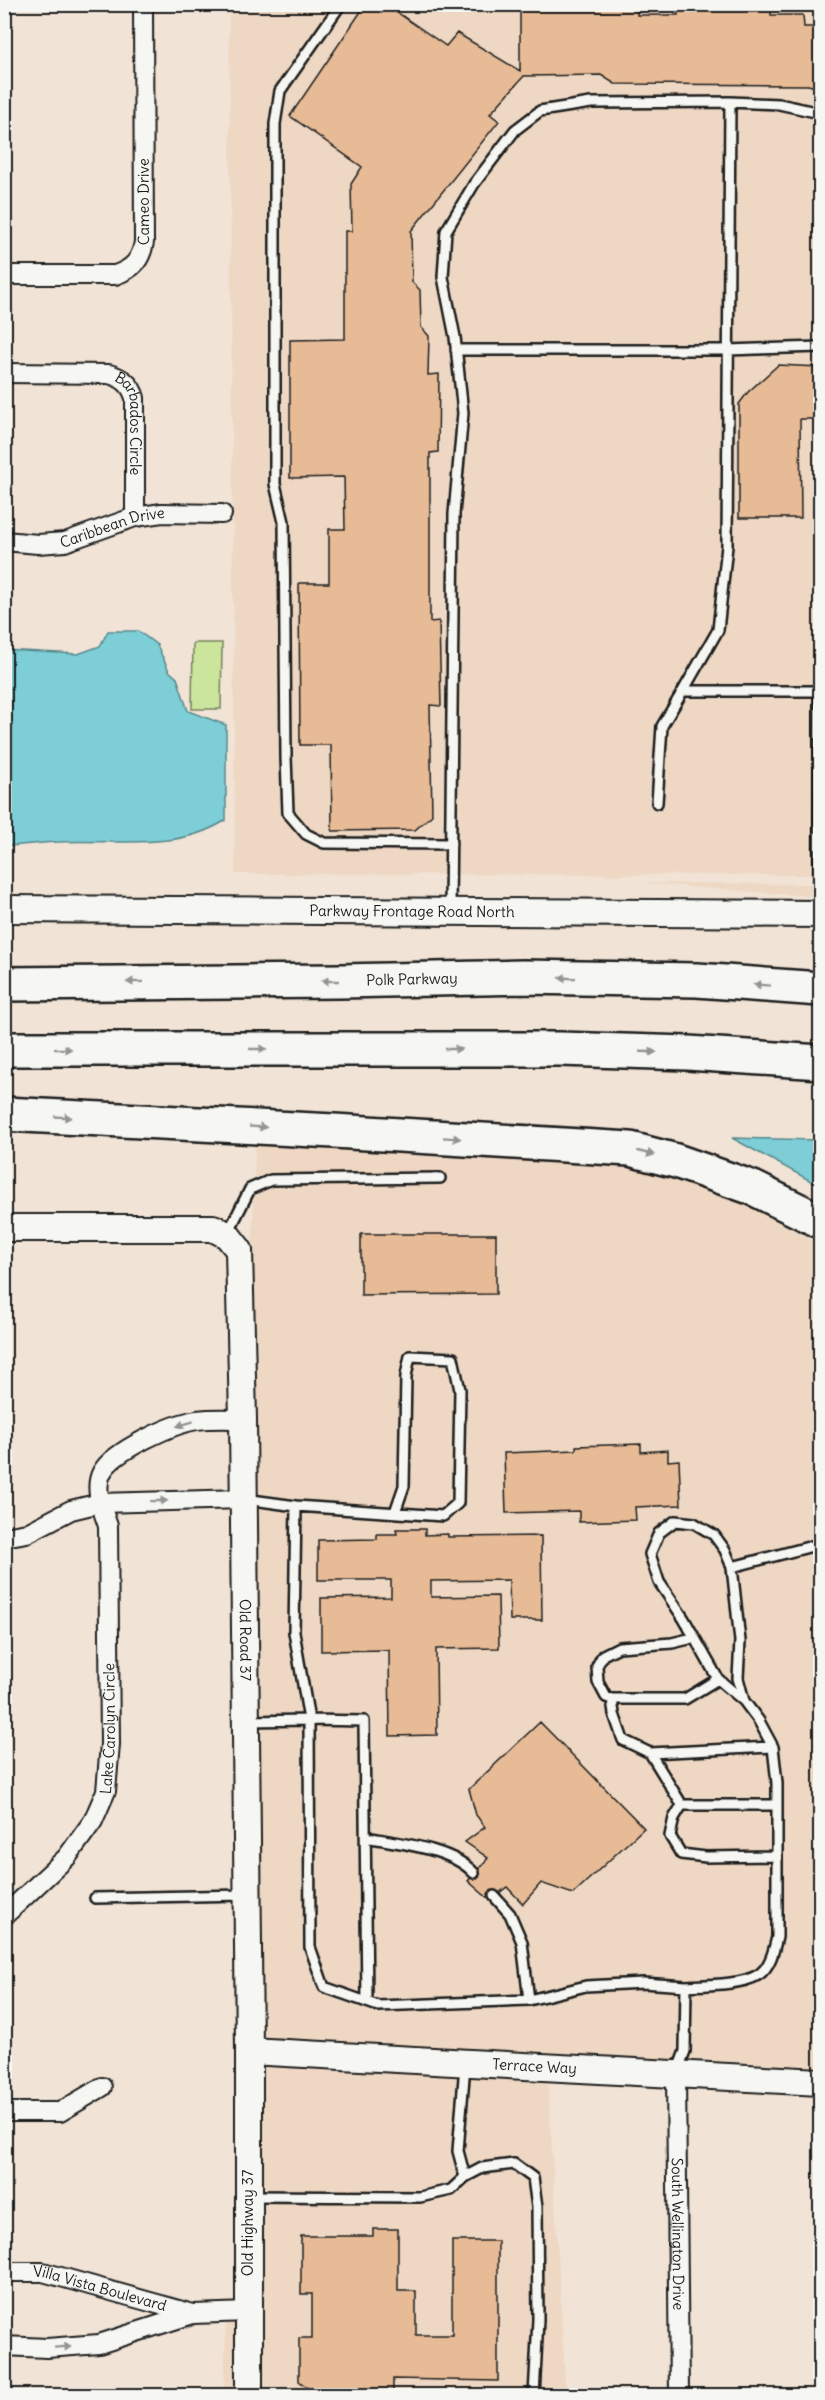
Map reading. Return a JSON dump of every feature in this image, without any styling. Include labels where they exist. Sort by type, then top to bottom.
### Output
[{"type":"highway","name":"Polk Parkway","points":[[4,984],[523,977],[697,980],[820,989]]},
{"type":"highway","points":[[4,1049],[560,1049],[688,1053],[820,1062]]},
{"type":"highway","points":[[4,1114],[630,1149],[676,1161],[753,1188],[820,1221]]},
{"type":"street","name":"Cameo Drive","points":[[4,275],[115,275],[126,272],[141,256],[144,242],[143,4]]},
{"type":"street","name":"Barbados Circle","points":[[4,374],[109,374],[127,383],[133,390],[135,398],[135,518]]},
{"type":"street","name":"Caribbean Drive","points":[[4,541],[38,544],[65,542],[135,518],[162,513],[222,514]]},
{"type":"street","name":"Parkway Frontage Road North","points":[[4,909],[820,915]]},
{"type":"street","points":[[4,1228],[213,1228],[227,1235]]},
{"type":"street","name":"Old Road 37","points":[[227,1235],[239,1250],[240,1263],[249,2051]]},
{"type":"street","name":"Lake Carolyn Circle","points":[[4,1916],[67,1857],[93,1821],[106,1791],[110,1744],[108,1526],[100,1503],[99,1486],[102,1472],[124,1450],[163,1430],[197,1420],[243,1419]]},
{"type":"street","points":[[4,1537],[27,1533],[71,1510],[100,1503],[243,1499]]},
{"type":"street","name":"Terrace Way","points":[[249,2051],[820,2082]]},
{"type":"street","name":"Old Highway 37","points":[[249,2051],[249,2396]]},
{"type":"street","name":"South Wellington Drive","points":[[676,2074],[679,2396]]},
{"type":"street","points":[[4,2112],[60,2112],[102,2087]]},
{"type":"street","name":"Villa Vista Boulevard","points":[[4,2272],[44,2272],[193,2314]]},
{"type":"street","name":"Villa Vista Boulevard","points":[[4,2346],[48,2348],[99,2344],[193,2314],[248,2312]]},
{"type":"lane","points":[[341,4],[280,91],[275,124],[275,484],[284,522],[288,813],[306,834],[324,843],[450,844]]},
{"type":"lane","points":[[450,912],[454,514],[463,413],[456,350],[443,278],[447,231],[474,184],[514,130],[540,111],[591,103],[729,102],[779,104],[820,113]]},
{"type":"lane","points":[[657,803],[662,726],[718,630],[727,546],[729,102]]},
{"type":"lane","points":[[456,350],[728,350],[820,347]]},
{"type":"lane","points":[[683,691],[820,692],[820,915]]},
{"type":"lane","points":[[227,1235],[250,1189],[271,1180],[440,1178]]},
{"type":"lane","points":[[243,1499],[296,1506],[443,1516],[458,1503],[460,1390],[453,1358],[410,1356],[406,1376],[404,1486],[395,1512]]},
{"type":"lane","points":[[296,1506],[294,1632],[309,1720],[310,1947],[324,1987],[378,2006],[390,2006],[529,2000],[586,1986],[643,1983],[686,1986],[725,1984],[759,1975],[772,1957],[777,1937],[777,1783],[772,1748],[759,1721],[744,1701],[718,1679],[684,1619],[659,1582],[650,1554],[659,1533],[675,1521],[694,1523],[714,1535],[725,1550],[732,1567],[740,1641],[738,1678],[744,1701]]},
{"type":"lane","points":[[732,1567],[820,1544]]},
{"type":"lane","points":[[693,1638],[672,1643],[619,1647],[603,1655],[597,1666],[598,1682],[606,1696],[612,1699],[685,1699],[718,1679]]},
{"type":"lane","points":[[612,1699],[614,1714],[623,1740],[650,1753],[772,1748]]},
{"type":"lane","points":[[246,1721],[364,1721],[367,2002]]},
{"type":"lane","points":[[650,1753],[682,1805]]},
{"type":"lane","points":[[682,1805],[776,1805]]},
{"type":"lane","points":[[682,1805],[674,1818],[670,1836],[681,1854],[706,1857],[777,1856]]},
{"type":"lane","points":[[366,1837],[429,1848],[469,1868],[474,1873]]},
{"type":"lane","points":[[95,1898],[247,1895]]},
{"type":"lane","points":[[494,1896],[510,1914],[522,1942],[529,2000]]},
{"type":"lane","points":[[676,2074],[685,2051],[686,1986]]},
{"type":"lane","points":[[465,2062],[458,2151],[465,2177]]},
{"type":"lane","points":[[248,2196],[420,2197],[450,2190],[465,2177],[482,2168],[514,2164],[532,2178],[537,2207],[538,2319],[534,2396]]},
{"type":"shaded area","points":[[229,5],[820,5],[820,875],[235,874]]},
{"type":"shaded area","points":[[640,883],[820,884],[820,896],[807,896]]},
{"type":"shaded area","points":[[255,1145],[574,1158],[658,1173],[745,1205],[820,1244],[820,2071],[258,2041],[251,1304]]},
{"type":"shaded area","points":[[258,2062],[548,2078],[566,2395],[258,2396]]},
{"type":"shaded area","points":[[226,2322],[239,2322],[239,2395],[224,2396]]},
{"type":"green space","points":[[193,643],[222,643],[221,709],[192,709]]},
{"type":"water","points":[[108,631],[138,631],[157,645],[169,671],[177,678],[188,711],[226,725],[226,820],[187,837],[167,840],[53,842],[5,846],[5,650],[78,654],[100,646]]},
{"type":"water","points":[[732,1138],[820,1140],[820,1186]]},
{"type":"building","points":[[366,4],[385,4],[446,46],[457,33],[520,71],[520,4],[637,4],[637,15],[678,15],[678,4],[771,4],[771,15],[803,15],[804,27],[820,27],[820,88],[808,85],[615,84],[601,75],[524,76],[490,114],[499,121],[411,231],[412,282],[420,290],[421,327],[429,336],[428,375],[439,374],[438,452],[430,453],[430,622],[439,621],[441,706],[430,705],[432,815],[415,830],[332,831],[331,745],[300,745],[299,583],[329,583],[329,529],[345,529],[344,477],[290,478],[290,340],[345,339],[345,231],[352,231],[351,184],[362,167],[290,116]]},
{"type":"building","points":[[778,365],[820,367],[820,419],[800,419],[801,518],[739,518],[739,404],[748,392]]},
{"type":"building","points":[[361,1234],[496,1234],[496,1294],[361,1295]]},
{"type":"building","points":[[641,1444],[641,1452],[668,1450],[668,1461],[679,1460],[681,1505],[635,1507],[636,1520],[579,1522],[579,1511],[506,1513],[504,1453],[576,1450],[576,1446]]},
{"type":"building","points":[[396,1529],[425,1529],[425,1535],[448,1534],[448,1537],[541,1536],[542,1620],[510,1620],[509,1580],[431,1581],[431,1597],[498,1596],[499,1648],[436,1649],[437,1735],[390,1736],[389,1650],[321,1651],[321,1598],[391,1597],[391,1580],[318,1580],[318,1540],[377,1539],[377,1534],[397,1534]]},
{"type":"building","points":[[540,1722],[644,1828],[573,1894],[541,1883],[523,1904],[507,1887],[490,1900],[468,1881],[488,1858],[465,1842],[485,1827],[476,1815],[469,1789]]},
{"type":"building","points":[[373,2229],[398,2229],[398,2291],[416,2291],[416,2335],[452,2335],[452,2241],[498,2241],[498,2381],[393,2379],[393,2391],[312,2391],[299,2381],[299,2338],[312,2338],[312,2294],[301,2294],[301,2236],[373,2236]]}]
